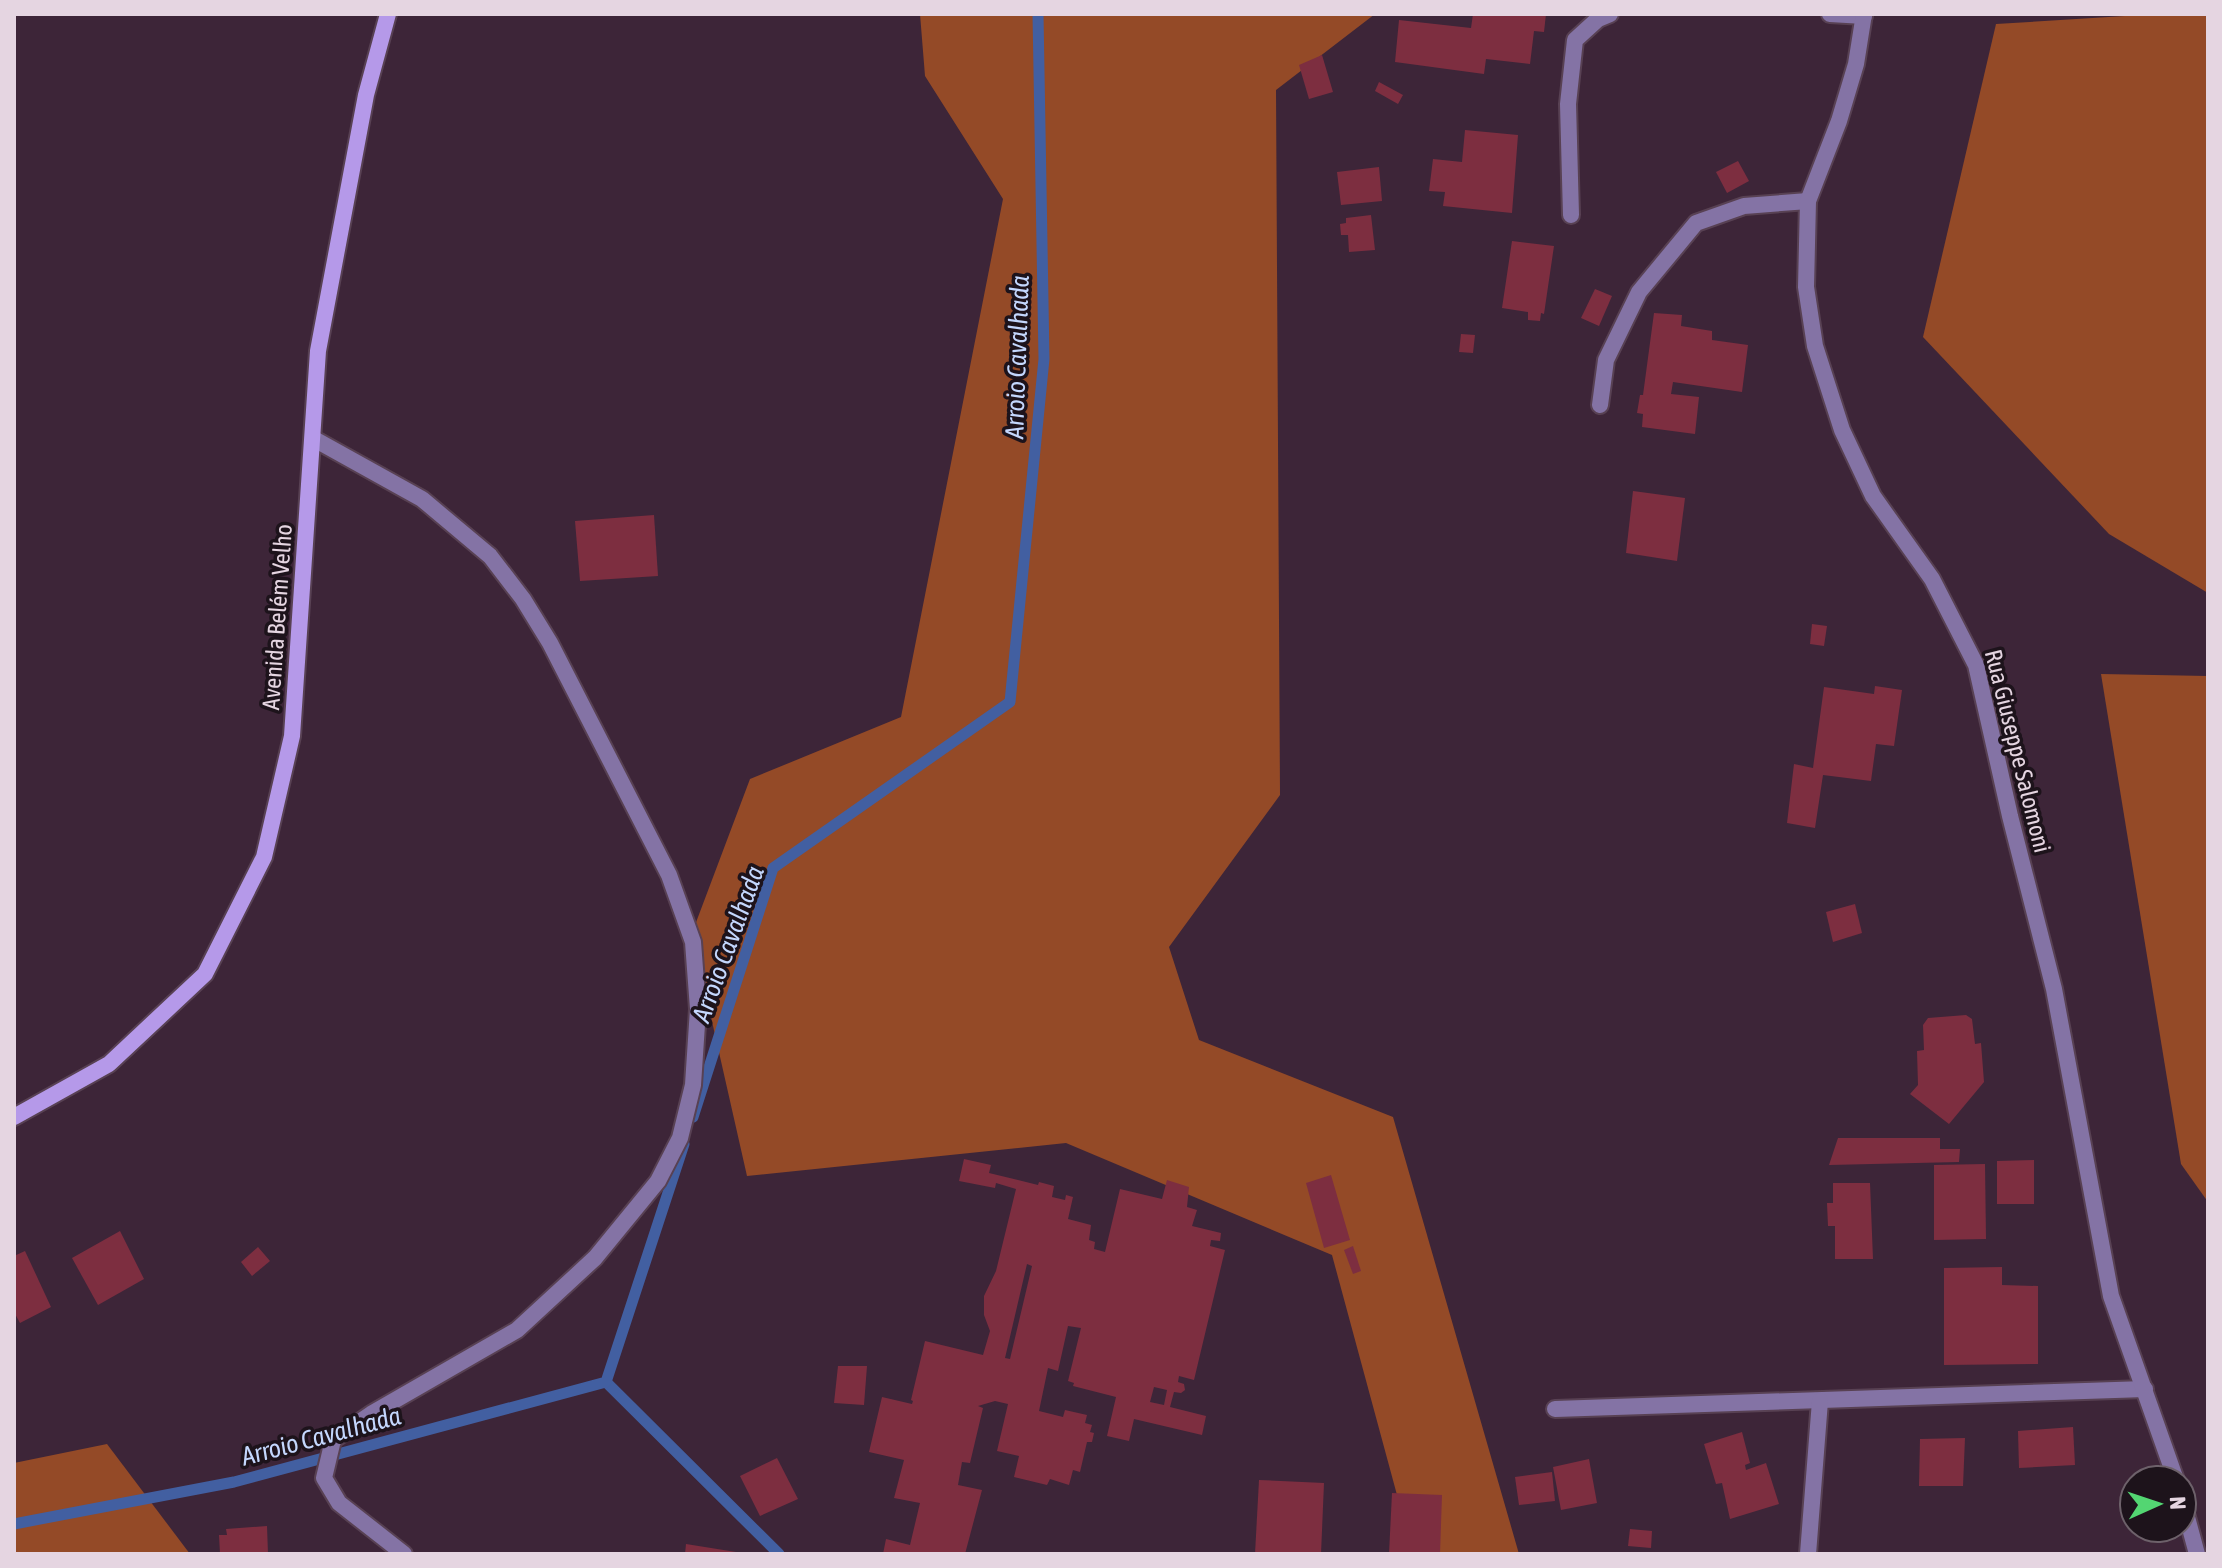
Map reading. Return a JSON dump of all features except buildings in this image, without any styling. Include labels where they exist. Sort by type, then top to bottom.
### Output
[{"type":"main road","name":"Avenida Belém Velho","points":[[14,1117],[109,1064],[205,974],[264,857],[292,736],[318,351],[366,95],[388,14]]},
{"type":"street","points":[[1571,215],[1568,104],[1575,40],[1598,19],[1610,14]]},
{"type":"street","points":[[1830,14],[1864,15]]},
{"type":"street","name":"Rua Giuseppe Salomoni","points":[[1864,15],[1848,92],[1808,201],[1806,287],[1815,346],[1842,430],[1873,496],[1932,579],[1976,665],[2054,989],[2111,1296],[2171,1464]]},
{"type":"street","points":[[1600,405],[1606,360],[1639,292],[1696,223],[1744,206],[1808,201]]},
{"type":"street","points":[[314,439],[422,499],[490,556],[523,599],[550,643],[669,875],[693,942],[697,995],[693,1085],[680,1138],[658,1181],[595,1258],[517,1330],[371,1414],[333,1440],[324,1478],[339,1503],[404,1554]]},
{"type":"street","points":[[1555,1409],[2145,1389]]},
{"type":"street","points":[[1808,1554],[1820,1401]]},
{"type":"shaded area","points":[[920,14],[1375,14],[1276,90],[1280,795],[1169,947],[1199,1040],[1393,1117],[1519,1554],[1413,1554],[1332,1255],[1066,1143],[747,1176],[692,933],[750,779],[901,717],[1003,199],[925,76]]},
{"type":"shaded area","points":[[2157,14],[2208,14],[2208,593],[2109,534],[1923,337],[1996,24]]},
{"type":"shaded area","points":[[2101,674],[2208,676],[2208,1202],[2181,1164]]},
{"type":"shaded area","points":[[107,1444],[190,1554],[14,1554],[14,1463]]},
{"type":"waterway","name":"Arroio Cavalhada","points":[[693,1117],[773,868],[1010,702],[1044,359],[1038,14]]},
{"type":"waterway","name":"Arroio Cavalhada","points":[[14,1524],[234,1482],[606,1382],[684,1144]]},
{"type":"waterway","points":[[606,1382],[779,1554]]}]
